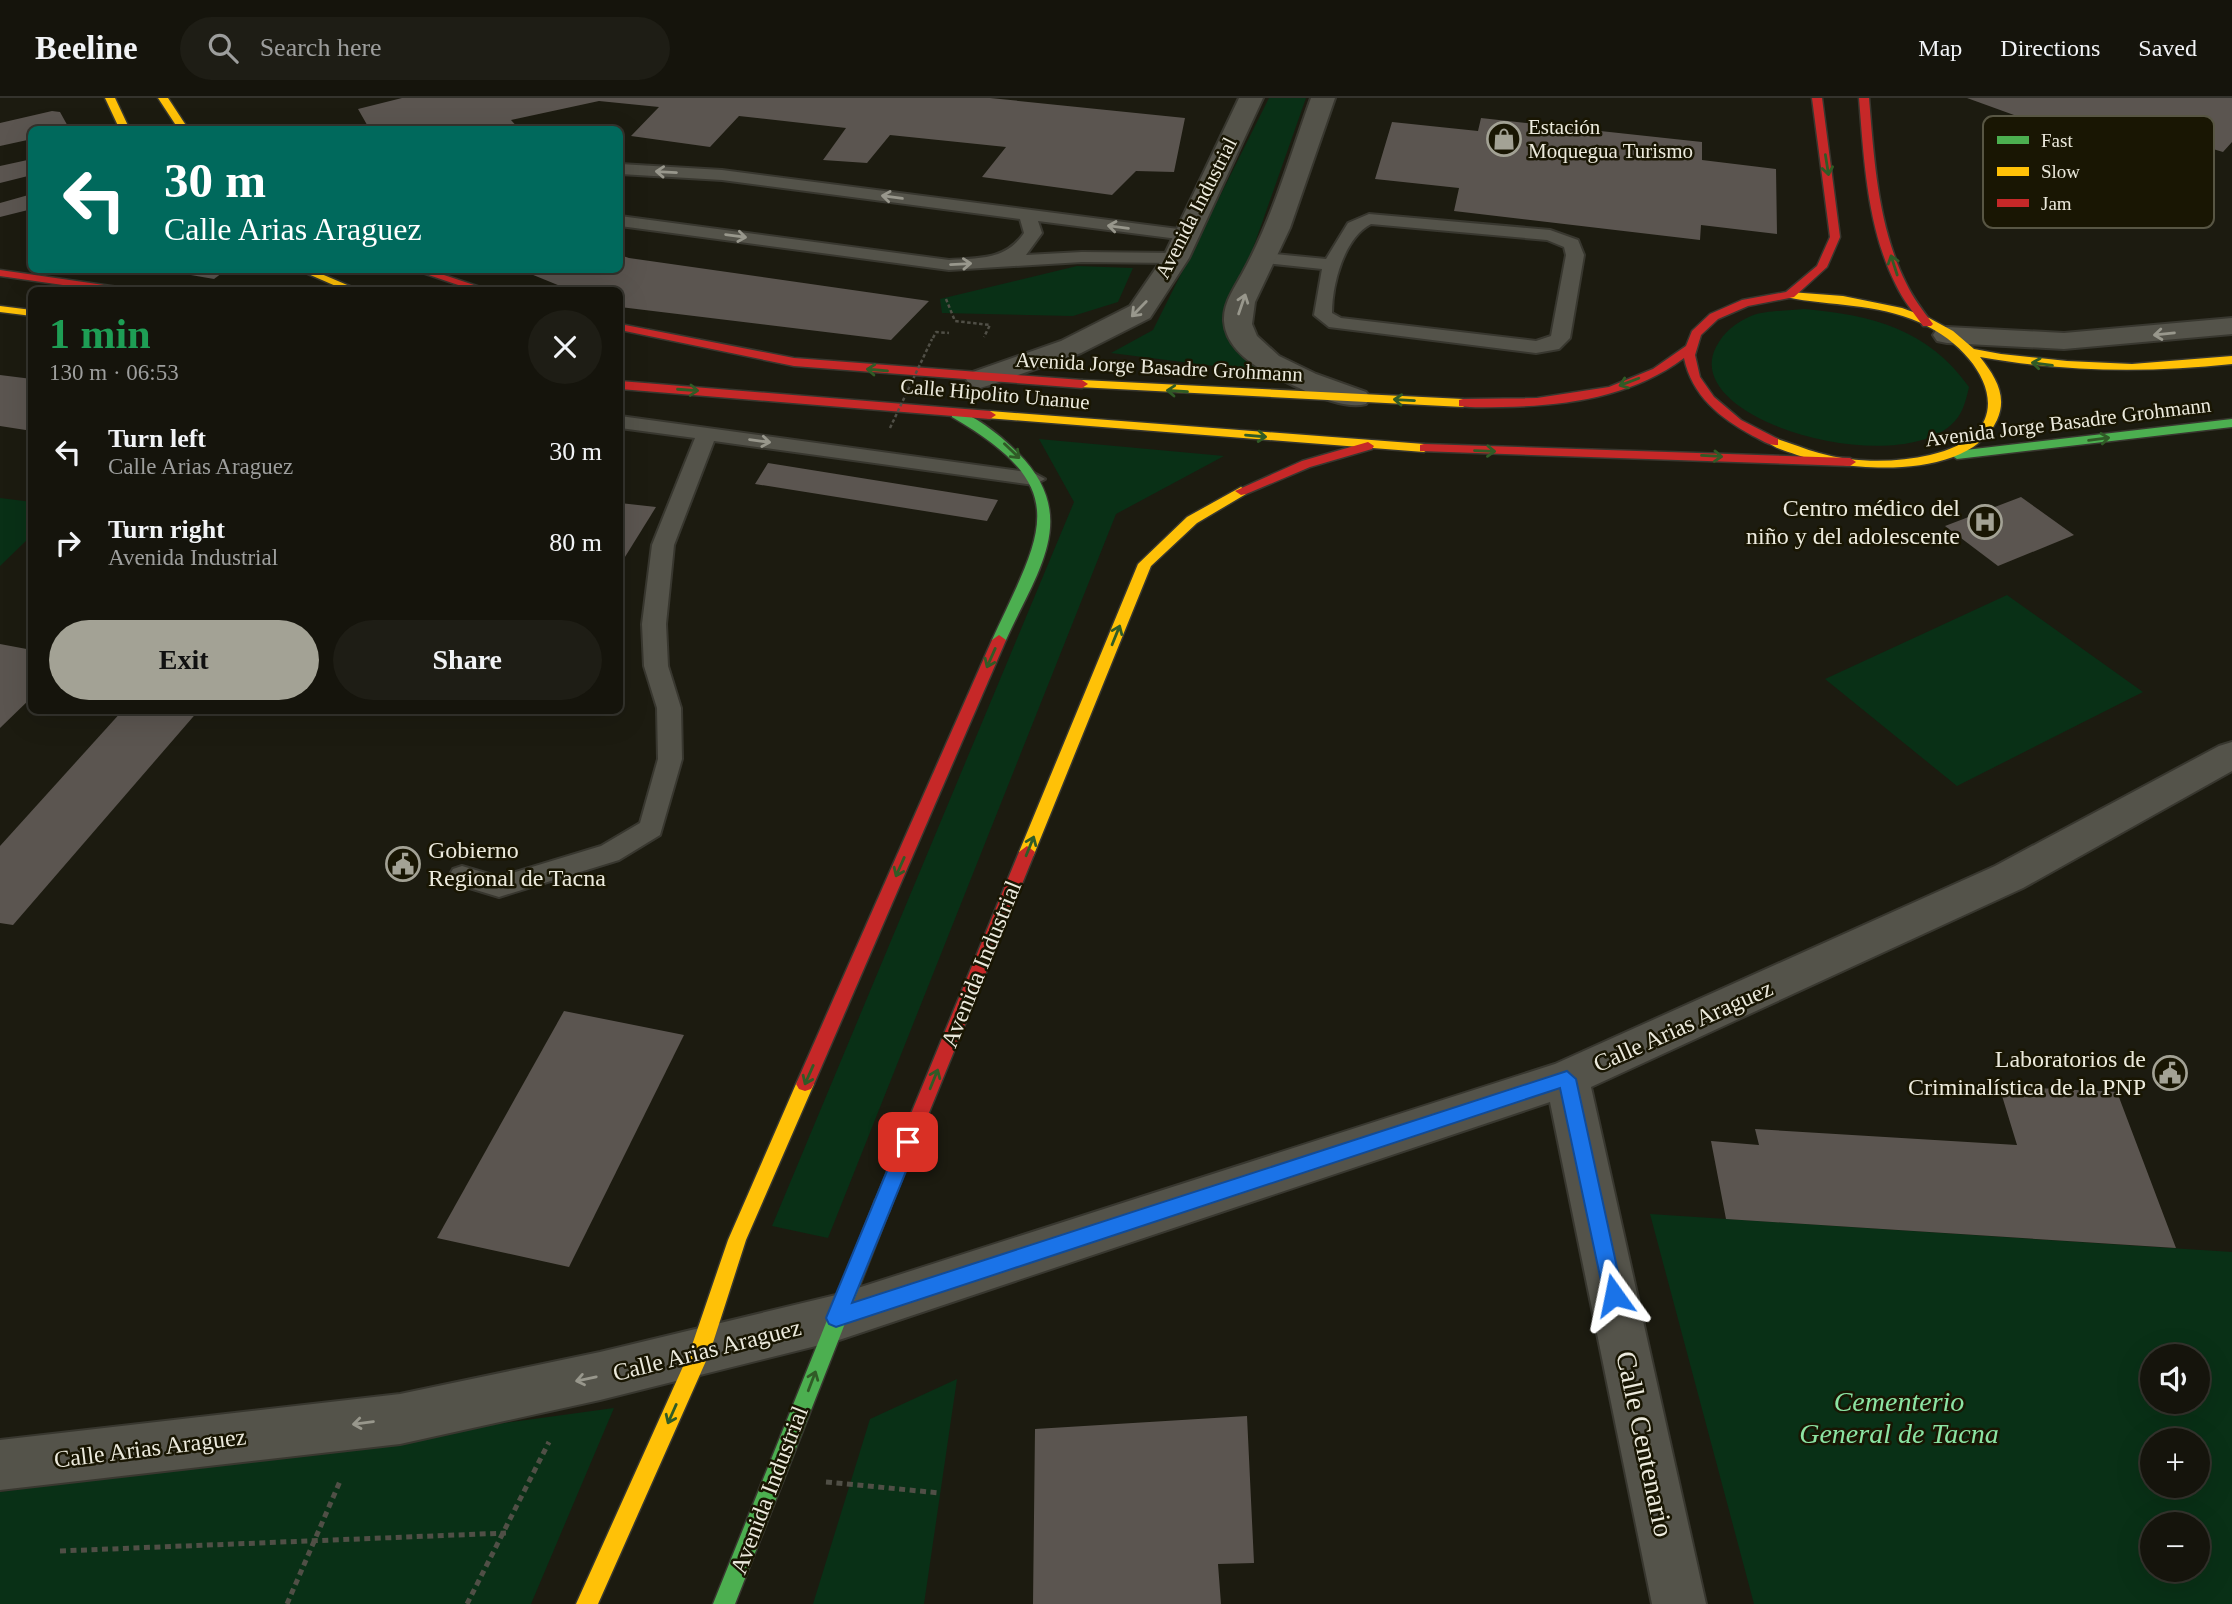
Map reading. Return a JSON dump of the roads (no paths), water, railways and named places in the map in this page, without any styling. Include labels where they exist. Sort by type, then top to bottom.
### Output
[{"type":"main road","points":[[110,98],[123,126]]},
{"type":"main road","points":[[163,98],[181,126]]},
{"type":"main road","points":[[1790,295],[1822,267],[1835,237],[1816,98]]},
{"type":"main road","points":[[1368,446],[1910,462],[1956,451],[1985,432],[1993,419],[1995,392],[1981,364],[1947,337],[1899,281],[1868,155],[1864,98]]},
{"type":"main road","points":[[0,273],[97,287]]},
{"type":"main road","points":[[311,273],[346,287]]},
{"type":"main road","points":[[429,273],[473,287]]},
{"type":"main road","name":"Avenida Jorge Basadre Grohmann","points":[[623,328],[794,362],[980,379],[1518,405],[1585,396],[1656,372],[1688,349],[1700,325],[1713,315],[1746,301],[1790,295],[1817,295],[1864,303],[1947,337],[2043,365],[2115,371],[2232,360]]},
{"type":"main road","points":[[0,309],[28,312]]},
{"type":"main road","points":[[623,342],[794,362]]},
{"type":"main road","points":[[1688,349],[1687,362],[1698,389],[1726,417],[1792,449],[1850,462]]},
{"type":"main road","name":"Calle Hipolito Unanue","points":[[623,384],[956,414],[1368,446]]},
{"type":"main road","points":[[587,1604],[700,1352],[737,1240],[1043,539],[1046,518],[1034,479],[1017,454],[989,430],[956,414]]},
{"type":"main road","name":"Avenida Jorge Basadre Grohmann","points":[[1910,462],[2022,445],[2232,423]]},
{"type":"main road","name":"Avenida Industrial","points":[[724,1604],[836,1318],[1145,564],[1168,537],[1255,482],[1307,462],[1368,446]]},
{"type":"street","name":"Avenida Industrial","points":[[980,379],[1071,347],[1139,312],[1181,247],[1251,98]]},
{"type":"street","points":[[1322,98],[1264,258],[1240,305],[1238,325],[1245,341],[1271,365],[1307,382],[1356,398]]},
{"type":"street","points":[[1947,337],[2064,341],[2232,326]]},
{"type":"street","name":"Calle Arias Araguez","points":[[0,1465],[400,1419],[700,1352],[836,1318],[1567,1079],[2009,877],[2232,755]]},
{"type":"street","name":"Calle Centenario","points":[[1567,1079],[1679,1604]]},
{"type":"lane","points":[[623,169],[722,175],[1028,215],[1181,247]]},
{"type":"lane","points":[[999,262],[1021,250],[1032,233],[1028,215]]},
{"type":"lane","points":[[1369,219],[1549,235],[1572,244],[1575,255],[1560,338],[1552,345],[1536,347],[1336,323],[1323,315],[1321,303],[1334,265],[1352,228],[1369,219]]},
{"type":"lane","points":[[623,221],[949,265],[1082,257],[1181,247]]},
{"type":"lane","points":[[1264,258],[1334,265]]},
{"type":"lane","points":[[623,422],[1034,479]]},
{"type":"lane","points":[[462,876],[499,887],[610,853],[651,828],[670,759],[669,708],[656,666],[654,625],[663,545],[707,434]]},
{"type":"place","name":"Estación Moquegua Turismo","points":[[1504,139]]},
{"type":"place","name":"Centro médico del niño y del adolescente","points":[[1985,522]]},
{"type":"place","name":"Gobierno Regional de Tacna","points":[[403,864]]},
{"type":"place","name":"Laboratorios de Criminalística de la PNP","points":[[2170,1073]]},
{"type":"park label","name":"Cementerio General de Tacna","points":[[1899,1417]]}]
